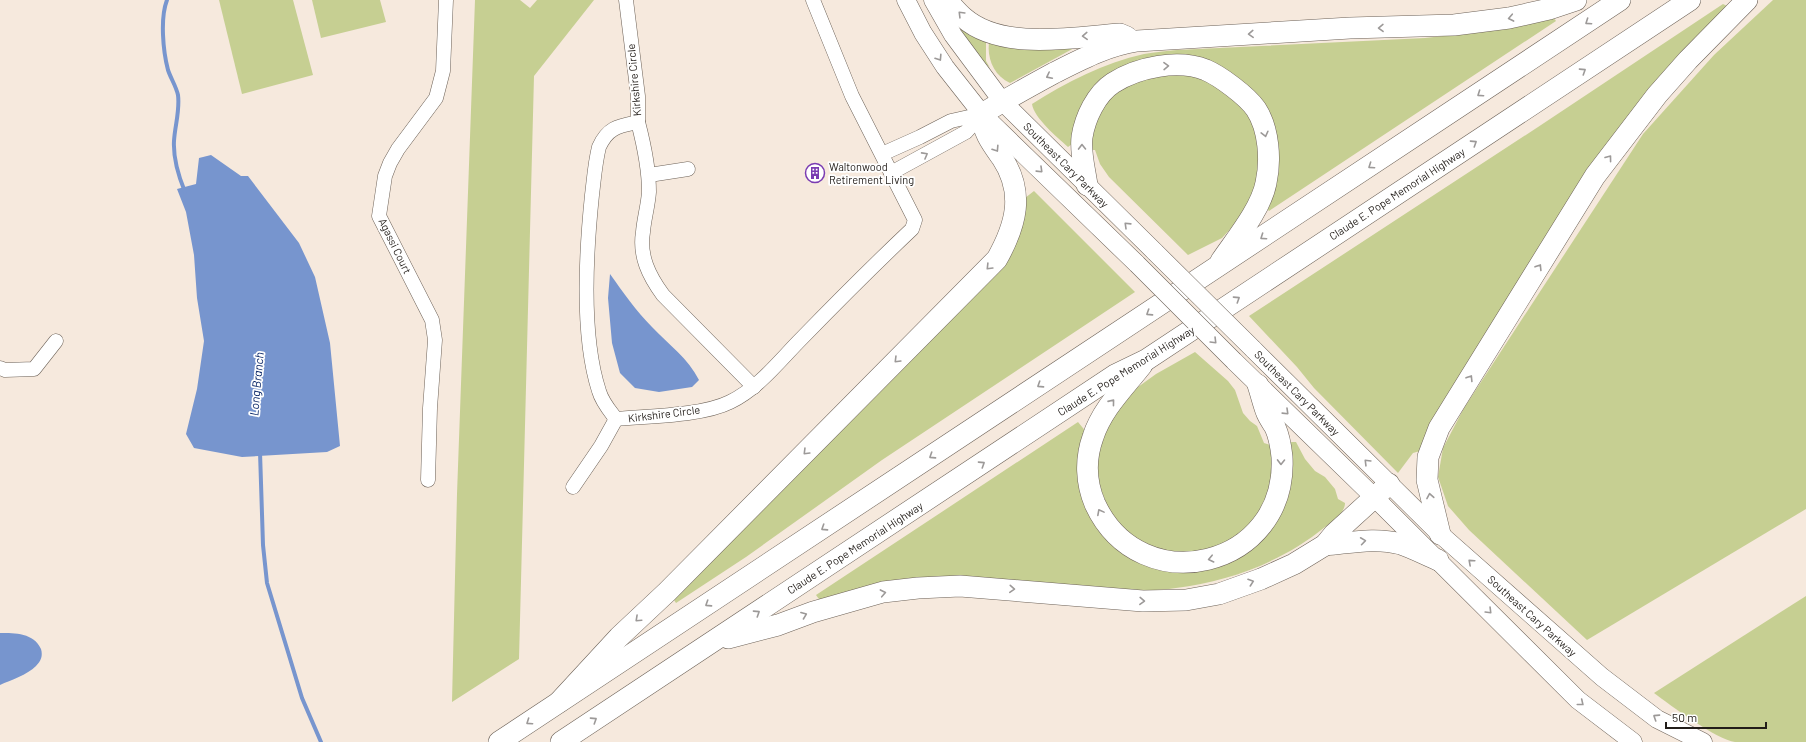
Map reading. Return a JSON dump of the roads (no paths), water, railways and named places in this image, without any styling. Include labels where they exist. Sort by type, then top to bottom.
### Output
[{"type":"highway","points":[[947,0],[964,18],[978,27],[997,35],[1033,38],[1120,34],[1136,40]]},
{"type":"highway","points":[[559,702],[619,637],[672,587],[996,259],[1008,239],[1014,221],[1017,202],[1010,173],[985,131],[982,122],[982,114],[1002,101],[1096,52],[1120,43],[1136,40],[1350,28],[1454,26],[1509,18],[1548,9],[1576,0]]},
{"type":"highway","points":[[498,742],[1217,268],[1620,0]]},
{"type":"highway","name":"Claude E. Pope Memorial Highway","points":[[561,742],[1115,376],[1146,360],[1690,0]]},
{"type":"highway","points":[[1440,534],[1427,480],[1428,457],[1439,428],[1595,176],[1639,117],[1667,84],[1688,60],[1747,0]]},
{"type":"highway","points":[[1087,185],[1082,152],[1082,139],[1085,123],[1096,102],[1112,84],[1132,73],[1159,66],[1180,66],[1206,70],[1232,85],[1256,109],[1264,128],[1268,147],[1268,166],[1266,183],[1260,201],[1217,268]]},
{"type":"highway","points":[[1146,360],[1109,405],[1099,423],[1088,453],[1088,474],[1092,498],[1109,527],[1136,550],[1147,555],[1169,561],[1181,562],[1207,560],[1230,552],[1250,538],[1262,525],[1272,509],[1279,487],[1282,456],[1277,433],[1267,413],[1258,385]]},
{"type":"highway","points":[[712,642],[778,625],[813,612],[876,594],[918,588],[960,586],[1143,601],[1186,600],[1219,594],[1261,579],[1294,564],[1324,545],[1334,534],[1382,491]]},
{"type":"highway","points":[[1324,545],[1369,540],[1388,541],[1402,545],[1438,560]]},
{"type":"main road","name":"Southeast Cary Parkway","points":[[906,0],[923,34],[982,114],[1137,264],[1258,385],[1382,491],[1440,534],[1602,677],[1657,719],[1703,742]]},
{"type":"main road","name":"Southeast Cary Parkway","points":[[933,0],[953,35],[1002,101],[1254,349],[1382,491],[1438,560],[1578,700],[1634,742]]},
{"type":"street","name":"Agassi Court","points":[[428,480],[430,408],[435,340],[434,330],[432,320],[379,216],[385,176],[390,163],[398,149],[436,98],[443,71],[446,0]]},
{"type":"street","name":"Kirkshire Circle","points":[[626,0],[638,96],[638,122],[618,126],[610,130],[602,138],[597,155],[589,226],[587,309],[591,360],[599,393],[616,420],[681,414],[717,407],[730,402],[754,387],[863,276],[912,229],[915,220],[852,96],[813,0]]},
{"type":"street","points":[[882,154],[951,121],[982,114]]},
{"type":"street","points":[[891,173],[966,132],[982,114]]},
{"type":"street","points":[[638,122],[649,175],[649,195],[642,234],[643,250],[646,265],[653,281],[663,295],[754,387]]},
{"type":"street","points":[[649,175],[688,169]]},
{"type":"street","points":[[0,368],[5,370],[34,369],[56,341]]},
{"type":"street","points":[[573,487],[601,446],[616,420]]},
{"type":"water","points":[[211,155],[241,176],[248,176],[299,243],[315,277],[330,343],[340,446],[327,452],[242,457],[194,448],[186,434],[197,389],[204,341],[197,298],[194,255],[186,212],[177,189],[196,184],[199,158]]},
{"type":"water","points":[[610,274],[630,301],[658,334],[678,352],[695,372],[699,380],[692,387],[659,392],[635,388],[620,373],[612,343],[608,298]]},
{"type":"water","points":[[0,633],[12,633],[29,637],[38,644],[42,654],[36,666],[28,672],[0,685]]},
{"type":"waterway","name":"Long Branch","points":[[167,0],[163,25],[165,54],[168,70],[178,95],[174,154],[178,173],[185,192]]},
{"type":"waterway","name":"Long Branch","points":[[260,452],[263,545],[267,583],[302,698],[321,742]]},
{"type":"place","name":"Waltonwood Retirement Living","points":[[815,173]]}]
